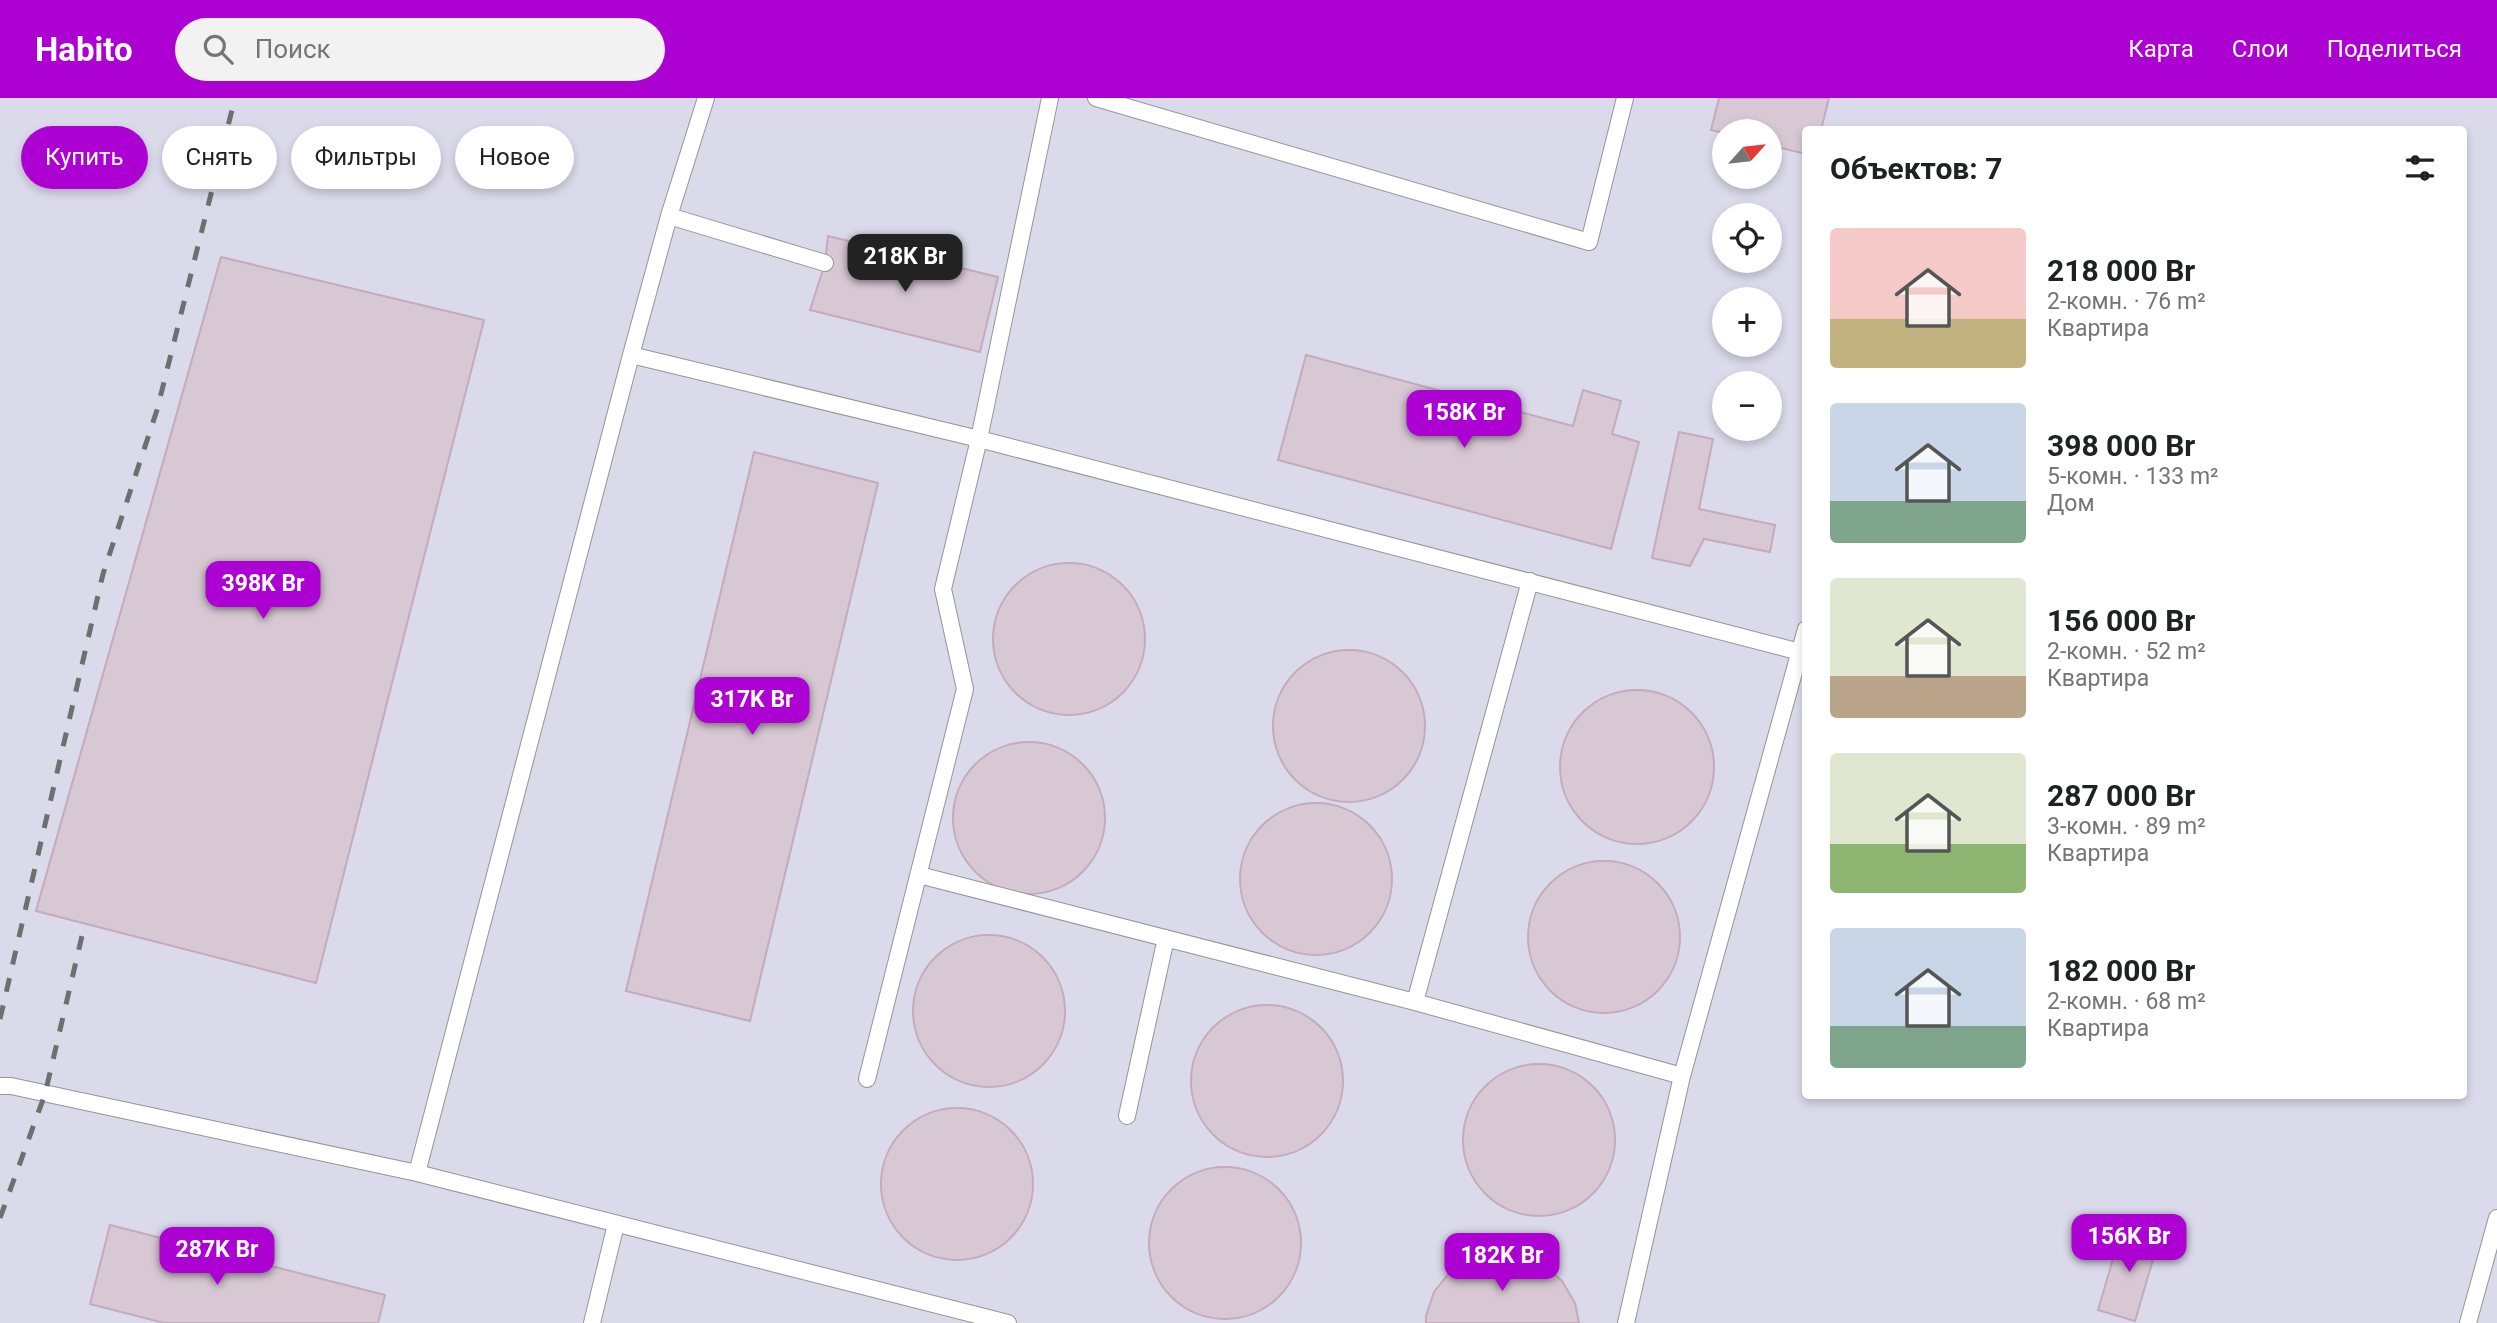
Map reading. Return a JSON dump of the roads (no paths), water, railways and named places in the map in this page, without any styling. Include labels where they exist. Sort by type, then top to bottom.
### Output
[{"type":"lane","points":[[417,1173],[631,355],[669,216],[706,98]]},
{"type":"lane","points":[[867,1079],[965,689],[943,589],[979,439],[1050,98]]},
{"type":"lane","points":[[1096,98],[1589,242],[1625,98]]},
{"type":"lane","points":[[669,216],[825,263]]},
{"type":"lane","points":[[631,355],[979,439],[1800,652]]},
{"type":"lane","points":[[1415,1002],[1530,581]]},
{"type":"lane","points":[[1626,1323],[1682,1076],[1802,644]]},
{"type":"lane","points":[[919,874],[1415,1002],[1682,1076]]},
{"type":"lane","points":[[1127,1116],[1166,938]]},
{"type":"lane","points":[[0,1086],[417,1173],[1008,1323]]},
{"type":"lane","points":[[2468,1323],[2497,1218]]},
{"type":"lane","points":[[592,1323],[616,1224]]},
{"type":"railway","points":[[0,1019],[103,574],[157,410],[235,98]]},
{"type":"railway","points":[[0,1218],[45,1094],[85,923]]}]
